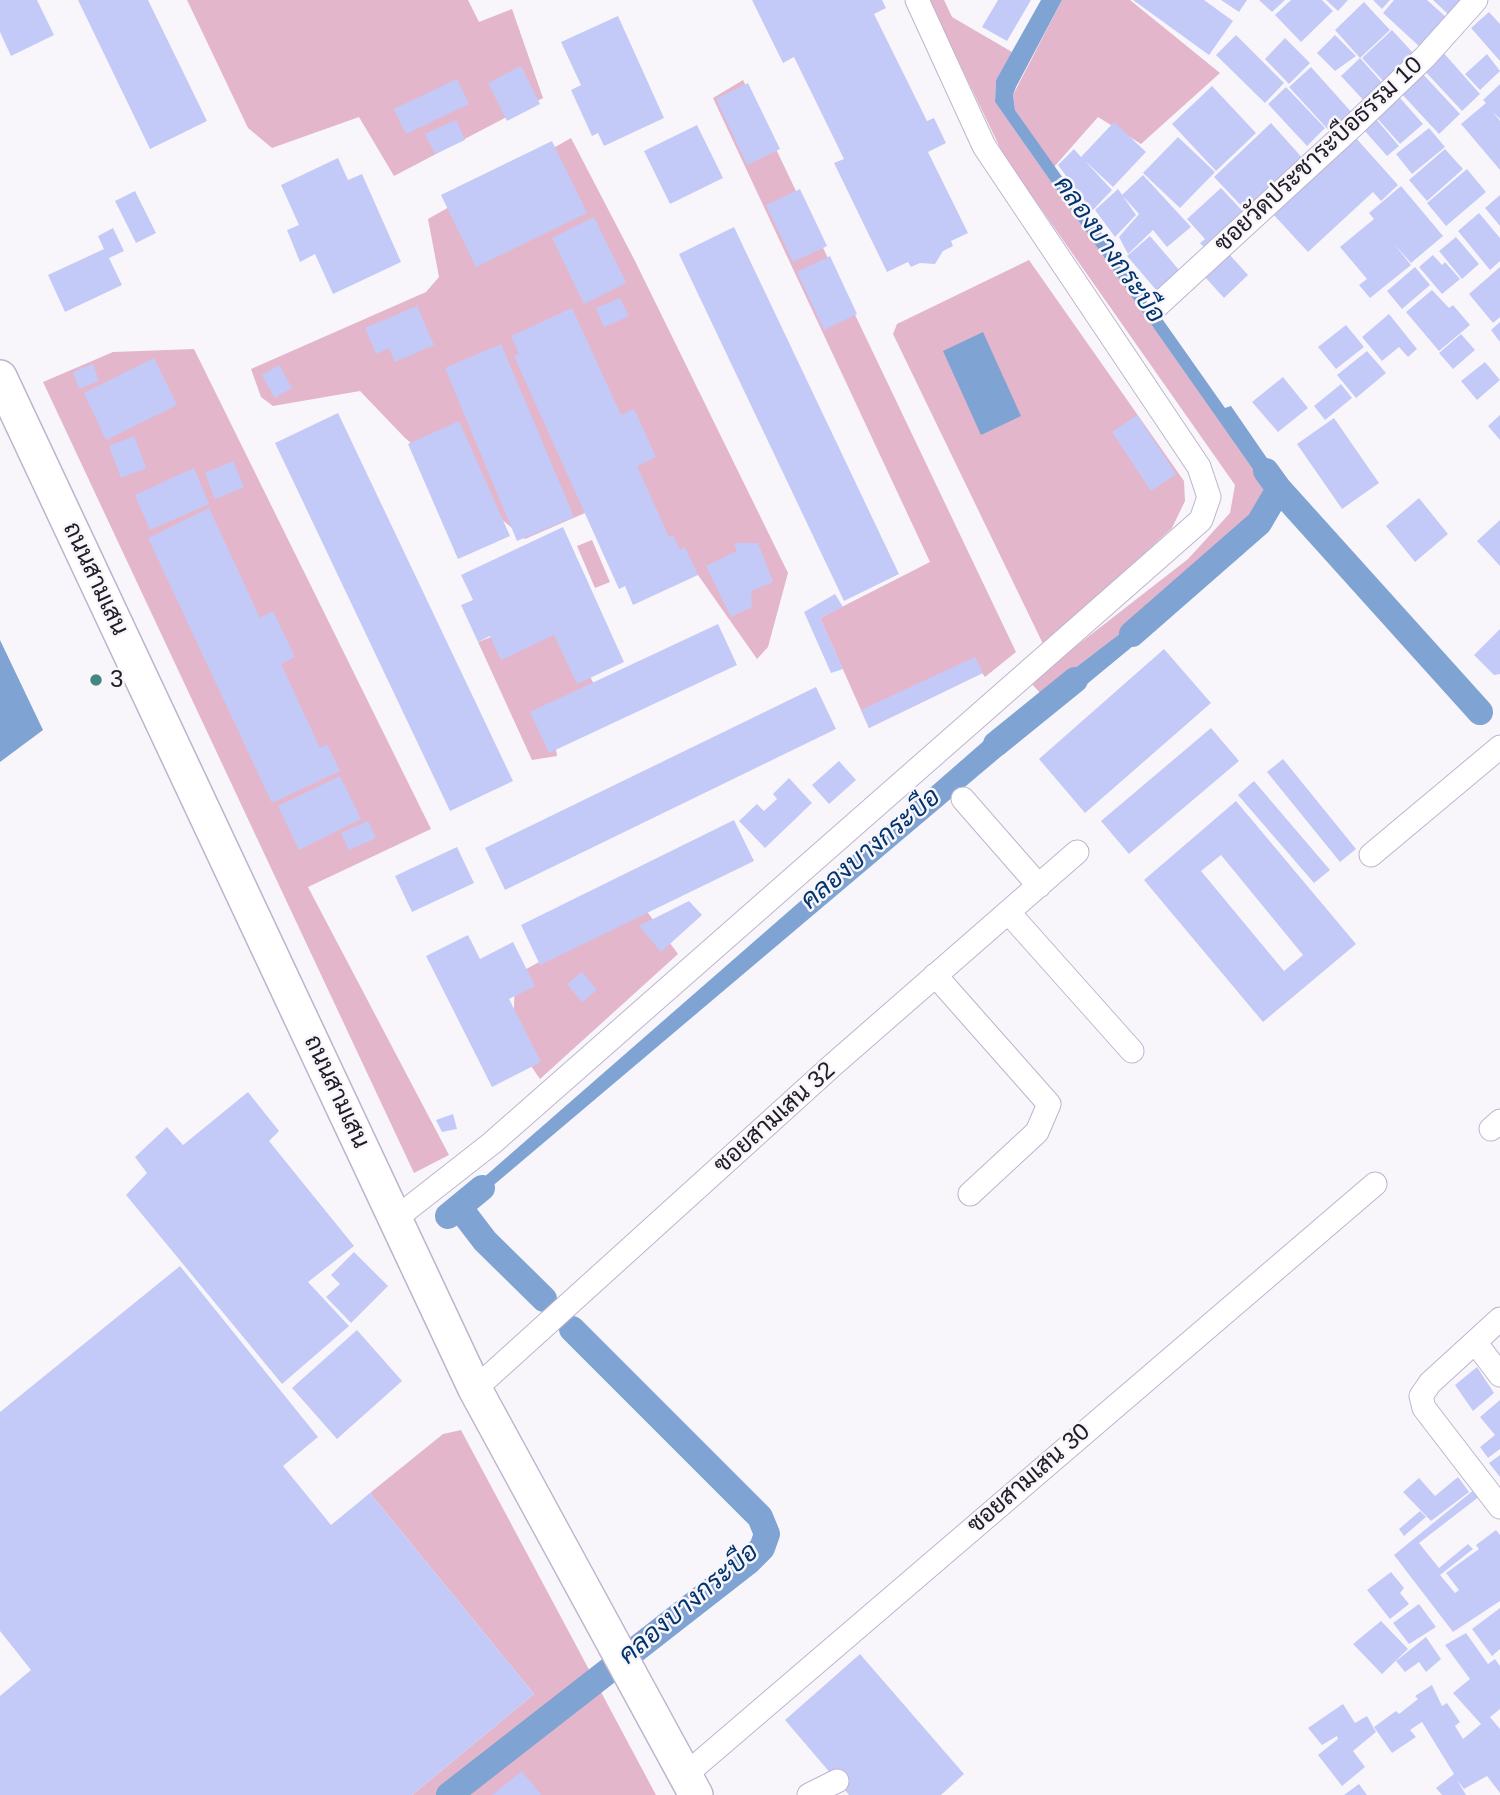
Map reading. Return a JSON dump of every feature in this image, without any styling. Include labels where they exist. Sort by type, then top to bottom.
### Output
[{"type":"main road","name":"ถนนสามเสน","points":[[0,377],[475,1389],[690,1786]]},
{"type":"street","points":[[395,1219],[492,1143],[1201,520],[1209,497],[1199,467],[984,146],[917,0]]},
{"type":"street","name":"ซอยวัดประชาระบือธรรม 10","points":[[1158,305],[1425,57],[1476,0]]},
{"type":"street","points":[[1371,855],[1500,747]]},
{"type":"street","points":[[963,799],[1039,886]]},
{"type":"street","name":"ซอยสามเสน 32","points":[[475,1389],[935,975],[1077,852]]},
{"type":"street","points":[[1009,913],[1132,1051]]},
{"type":"street","points":[[935,975],[1049,1104],[1037,1132],[970,1194]]},
{"type":"street","name":"ซอยสามเสน 30","points":[[690,1786],[1095,1421],[1254,1291],[1375,1184]]},
{"type":"street","points":[[1500,1319],[1430,1384],[1422,1396],[1424,1408],[1500,1507]]},
{"type":"street","points":[[1475,1342],[1500,1375]]},
{"type":"street","points":[[810,1795],[837,1781]]},
{"type":"shaded area","points":[[187,0],[468,0],[479,22],[512,9],[543,98],[394,176],[359,117],[272,148],[248,128]]},
{"type":"shaded area","points":[[929,0],[944,0],[952,17],[1012,52],[996,80],[995,102],[1270,493],[1258,518],[1156,606],[1041,694],[1030,682],[1188,559],[1230,513],[1235,485],[1004,156]]},
{"type":"shaded area","points":[[1062,0],[1130,0],[1220,73],[1141,144],[1098,117],[1054,167],[1015,110],[1013,95]]},
{"type":"shaded area","points":[[743,80],[1016,652],[985,677],[982,673],[869,728],[820,618],[930,562],[713,98]]},
{"type":"shaded area","points":[[571,138],[635,261],[788,573],[768,647],[757,659],[698,575],[585,513],[525,539],[405,438],[360,391],[273,406],[261,397],[251,369],[426,292],[439,277],[428,219]]},
{"type":"shaded area","points":[[1029,260],[1184,481],[1185,501],[1172,528],[1044,646],[893,334],[897,324]]},
{"type":"shaded area","points":[[194,349],[431,829],[308,887],[449,1155],[414,1173],[43,382],[113,352]]},
{"type":"shaded area","points":[[592,540],[610,582],[595,588],[577,546]]},
{"type":"shaded area","points":[[557,612],[597,690],[550,709],[557,756],[532,760],[478,642]]},
{"type":"shaded area","points":[[643,906],[678,954],[540,1079],[513,1040],[515,975]]},
{"type":"shaded area","points":[[461,1430],[656,1795],[412,1795],[534,1694],[370,1493],[443,1434]]},
{"type":"water","points":[[1041,0],[1062,0],[1016,87],[1013,95],[1015,110],[1225,408],[1231,406],[1293,496],[1276,502],[995,102],[996,80]]},
{"type":"water","points":[[983,332],[1021,416],[981,435],[943,351]]},
{"type":"water","points":[[1156,606],[1167,618],[1053,712],[1041,694]]},
{"type":"water","points":[[0,640],[43,730],[0,762]]},
{"type":"water","points":[[1017,712],[1031,731],[457,1216],[451,1206]]},
{"type":"building","points":[[0,0],[37,0],[54,35],[11,56],[0,32]]},
{"type":"building","points":[[78,0],[148,0],[207,121],[150,149]]},
{"type":"building","points":[[752,0],[882,0],[886,8],[874,14],[927,121],[934,118],[946,143],[928,152],[968,233],[951,241],[953,246],[943,251],[935,264],[920,263],[911,267],[908,262],[887,272],[834,163],[844,159],[794,57],[783,63]]},
{"type":"building","points":[[998,0],[1031,0],[1007,41],[982,27]]},
{"type":"building","points":[[1133,0],[1204,0],[1233,21],[1209,55]]},
{"type":"building","points":[[1221,0],[1247,0],[1239,12]]},
{"type":"building","points":[[1259,0],[1285,0],[1272,12]]},
{"type":"building","points":[[1291,0],[1322,0],[1333,11],[1301,42],[1275,15]]},
{"type":"building","points":[[1326,0],[1348,0],[1338,11]]},
{"type":"building","points":[[1373,0],[1390,0],[1382,9]]},
{"type":"building","points":[[1394,0],[1427,0],[1446,17],[1420,47],[1383,13]]},
{"type":"building","points":[[1433,0],[1464,0],[1450,16]]},
{"type":"building","points":[[1364,2],[1390,30],[1360,58],[1335,30]]},
{"type":"building","points":[[1489,12],[1500,24],[1500,61],[1471,28]]},
{"type":"building","points":[[618,16],[664,118],[604,146],[598,133],[592,136],[571,90],[581,85],[561,42]]},
{"type":"building","points":[[1392,30],[1415,55],[1385,83],[1362,58]]},
{"type":"building","points":[[1236,35],[1284,83],[1265,103],[1216,55]]},
{"type":"building","points":[[1335,35],[1356,56],[1335,71],[1317,53]]},
{"type":"building","points":[[1285,38],[1310,63],[1289,84],[1265,59]]},
{"type":"building","points":[[1441,50],[1480,94],[1462,111],[1422,68]]},
{"type":"building","points":[[1487,54],[1500,71],[1480,90],[1465,74]]},
{"type":"building","points":[[1360,58],[1385,86],[1366,103],[1341,76]]},
{"type":"building","points":[[521,66],[540,104],[507,121],[488,83]]},
{"type":"building","points":[[1311,67],[1354,115],[1333,135],[1289,87]]},
{"type":"building","points":[[1421,72],[1460,114],[1439,134],[1400,92]]},
{"type":"building","points":[[457,79],[469,104],[406,134],[394,109]]},
{"type":"building","points":[[748,83],[780,149],[747,165],[716,99]]},
{"type":"building","points":[[1500,84],[1500,119],[1493,112],[1500,121],[1500,170],[1461,124],[1486,103],[1483,100]]},
{"type":"building","points":[[1212,86],[1256,133],[1216,171],[1172,124]]},
{"type":"building","points":[[1286,87],[1325,128],[1307,146],[1268,104]]},
{"type":"building","points":[[1400,98],[1423,124],[1400,144],[1377,118]]},
{"type":"building","points":[[1376,119],[1399,146],[1387,156],[1364,130]]},
{"type":"building","points":[[456,120],[465,140],[435,154],[425,134]]},
{"type":"building","points":[[1114,122],[1146,152],[1113,187],[1085,161],[1112,190],[1092,211],[1058,165],[1074,149],[1081,157]]},
{"type":"building","points":[[1271,123],[1306,162],[1250,215],[1214,177]]},
{"type":"building","points":[[697,125],[723,178],[670,204],[644,151]]},
{"type":"building","points":[[1429,128],[1445,147],[1412,174],[1396,154]]},
{"type":"building","points":[[1178,137],[1215,172],[1180,208],[1143,173]]},
{"type":"building","points":[[1355,137],[1398,185],[1381,201],[1373,192],[1308,252],[1272,213]]},
{"type":"building","points":[[552,141],[587,213],[476,267],[441,195]]},
{"type":"building","points":[[1445,149],[1463,169],[1427,201],[1409,180]]},
{"type":"building","points":[[338,158],[348,180],[362,174],[401,262],[333,294],[315,254],[300,262],[287,230],[299,225],[281,185]]},
{"type":"building","points":[[1467,169],[1486,192],[1446,226],[1427,203]]},
{"type":"building","points":[[1143,175],[1191,227],[1167,247],[1153,230],[1128,254],[1119,237],[1139,214],[1122,195]]},
{"type":"building","points":[[1401,186],[1443,236],[1411,263],[1394,244],[1411,265],[1370,298],[1359,285],[1367,279],[1340,247],[1374,219],[1369,213]]},
{"type":"building","points":[[1221,188],[1248,217],[1209,253],[1200,243],[1205,239],[1187,219]]},
{"type":"building","points":[[800,189],[827,246],[793,262],[766,205]]},
{"type":"building","points":[[1118,189],[1136,215],[1115,237],[1095,210]]},
{"type":"building","points":[[135,191],[156,233],[136,243],[115,201]]},
{"type":"building","points":[[1500,195],[1500,226],[1485,208]]},
{"type":"building","points":[[1479,213],[1500,238],[1500,261],[1490,270],[1458,231]]},
{"type":"building","points":[[594,217],[626,283],[584,304],[552,238]]},
{"type":"building","points":[[734,227],[899,574],[844,601],[679,254]]},
{"type":"building","points":[[113,228],[124,251],[109,258],[122,285],[65,312],[48,275],[104,249],[98,236]]},
{"type":"building","points":[[1150,236],[1180,271],[1157,291],[1127,256]]},
{"type":"building","points":[[1456,237],[1479,264],[1462,279],[1439,251]]},
{"type":"building","points":[[1229,254],[1248,275],[1224,298],[1205,277]]},
{"type":"building","points":[[1433,255],[1442,265],[1445,262],[1460,279],[1442,294],[1419,267]]},
{"type":"building","points":[[830,256],[857,314],[824,330],[797,272]]},
{"type":"building","points":[[1415,267],[1430,285],[1402,309],[1387,291]]},
{"type":"building","points":[[1500,267],[1500,317],[1493,323],[1469,294]]},
{"type":"building","points":[[1432,290],[1449,308],[1453,305],[1470,325],[1439,351],[1406,312]]},
{"type":"building","points":[[620,298],[629,316],[604,327],[596,308]]},
{"type":"building","points":[[417,306],[434,345],[395,362],[389,348],[376,354],[365,328]]},
{"type":"building","points":[[572,308],[621,415],[634,409],[656,457],[637,466],[669,537],[673,535],[680,550],[685,547],[698,575],[633,605],[625,586],[619,589],[514,356],[519,354],[511,336]]},
{"type":"building","points":[[1389,314],[1417,349],[1408,357],[1399,347],[1382,361],[1362,337]]},
{"type":"building","points":[[1500,322],[1500,342],[1491,330]]},
{"type":"building","points":[[1346,325],[1364,347],[1336,369],[1318,347]]},
{"type":"building","points":[[1461,334],[1475,350],[1453,369],[1439,353]]},
{"type":"building","points":[[501,344],[574,517],[517,541],[445,368]]},
{"type":"building","points":[[1367,351],[1386,373],[1356,398],[1337,375]]},
{"type":"building","points":[[154,358],[177,405],[106,440],[84,393]]},
{"type":"building","points":[[1485,362],[1500,380],[1477,400],[1461,381]]},
{"type":"building","points":[[93,364],[99,381],[79,389],[73,372]]},
{"type":"building","points":[[279,365],[292,388],[275,398],[262,375]]},
{"type":"building","points":[[1283,377],[1308,408],[1278,432],[1252,402]]},
{"type":"building","points":[[1341,384],[1352,398],[1325,420],[1314,406]]},
{"type":"building","points":[[338,413],[513,781],[450,811],[275,443]]},
{"type":"building","points":[[1137,415],[1176,474],[1151,491],[1112,432]]},
{"type":"building","points":[[1500,415],[1500,440],[1488,426]]},
{"type":"building","points":[[1334,418],[1379,483],[1342,509],[1297,444]]},
{"type":"building","points":[[459,421],[510,536],[458,559],[408,444]]},
{"type":"building","points":[[134,436],[146,468],[121,478],[109,446]]},
{"type":"building","points":[[233,461],[244,487],[215,499],[205,473]]},
{"type":"building","points":[[194,468],[209,504],[150,530],[135,495]]},
{"type":"building","points":[[1419,498],[1448,534],[1415,562],[1386,526]]},
{"type":"building","points":[[209,508],[260,618],[273,611],[295,657],[281,664],[320,748],[327,744],[340,771],[272,803],[148,538]]},
{"type":"building","points":[[1500,520],[1500,566],[1477,541]]},
{"type":"building","points":[[563,527],[624,662],[577,684],[554,635],[501,660],[490,636],[478,642],[461,605],[473,600],[461,575]]},
{"type":"building","points":[[734,543],[758,543],[773,582],[751,591],[752,607],[731,617],[706,566],[737,551]]},
{"type":"building","points":[[835,594],[843,607],[820,618],[843,669],[831,673],[804,612]]},
{"type":"building","points":[[718,624],[737,665],[549,753],[530,712]]},
{"type":"building","points":[[1500,629],[1500,674],[1494,675],[1474,655]]},
{"type":"building","points":[[1164,649],[1211,703],[1085,813],[1039,759]]},
{"type":"building","points":[[975,657],[983,673],[869,728],[861,710]]},
{"type":"building","points":[[816,687],[836,729],[505,890],[485,848]]},
{"type":"building","points":[[1211,728],[1239,761],[1129,854],[1101,821]]},
{"type":"building","points":[[1283,759],[1356,849],[1340,862],[1267,772]]},
{"type":"building","points":[[839,761],[856,780],[829,804],[812,785]]},
{"type":"building","points":[[340,776],[361,819],[299,850],[278,806]]},
{"type":"building","points":[[789,778],[812,803],[765,848],[739,821],[757,804],[764,811],[777,799],[773,794]]},
{"type":"building","points":[[1254,781],[1330,870],[1314,883],[1238,795]]},
{"type":"building","points":[[1236,801],[1356,944],[1263,1022],[1144,880]],"holes":[[[1221,855],[1303,955],[1284,971],[1201,871]]]},
{"type":"building","points":[[734,820],[754,861],[540,965],[521,925]]},
{"type":"building","points":[[368,821],[376,838],[349,850],[341,833]]},
{"type":"building","points":[[457,847],[474,883],[412,912],[395,876]]},
{"type":"building","points":[[689,901],[702,915],[661,952],[639,926]]},
{"type":"building","points":[[468,935],[480,959],[513,942],[535,986],[509,999],[541,1062],[492,1087],[426,956]]},
{"type":"building","points":[[582,972],[597,990],[582,1002],[567,984]]},
{"type":"building","points":[[248,1092],[279,1131],[269,1141],[354,1246],[308,1282],[349,1326],[282,1384],[126,1195],[147,1173],[135,1157],[167,1127],[183,1145]]},
{"type":"building","points":[[453,1114],[457,1129],[442,1132],[436,1120]]},
{"type":"building","points":[[354,1252],[388,1286],[351,1323],[326,1297],[340,1284],[331,1275]]},
{"type":"building","points":[[180,1266],[318,1437],[283,1466],[331,1525],[370,1493],[534,1694],[412,1795],[0,1795],[0,1696],[31,1670],[0,1631],[0,1412]]},
{"type":"building","points":[[357,1330],[402,1381],[337,1439],[292,1388]]},
{"type":"building","points":[[1477,1367],[1494,1393],[1473,1411],[1455,1385]]},
{"type":"building","points":[[1500,1400],[1500,1449],[1488,1458],[1480,1447],[1495,1435],[1480,1417]]},
{"type":"building","points":[[1500,1455],[1500,1477],[1489,1463]]},
{"type":"building","points":[[1458,1477],[1469,1492],[1431,1521],[1403,1492],[1419,1478],[1435,1496]]},
{"type":"building","points":[[1475,1489],[1480,1496],[1419,1543],[1439,1568],[1468,1544],[1473,1549],[1440,1575],[1455,1593],[1459,1590],[1446,1573],[1479,1549],[1476,1545],[1496,1530],[1500,1535],[1500,1601],[1453,1632],[1394,1555]]},
{"type":"building","points":[[1420,1511],[1426,1517],[1404,1536],[1399,1529]]},
{"type":"building","points":[[1391,1572],[1404,1588],[1400,1593],[1409,1604],[1390,1619],[1367,1590]]},
{"type":"building","points":[[1419,1604],[1436,1627],[1409,1644],[1393,1623]]},
{"type":"building","points":[[1500,1608],[1500,1649],[1492,1656],[1472,1629]]},
{"type":"building","points":[[1381,1621],[1408,1649],[1382,1674],[1353,1644]]},
{"type":"building","points":[[1466,1633],[1488,1664],[1495,1659],[1500,1666],[1500,1709],[1490,1717],[1500,1729],[1500,1793],[1487,1776],[1464,1789],[1457,1780],[1466,1795],[1442,1795],[1436,1788],[1454,1774],[1422,1722],[1410,1730],[1416,1737],[1392,1753],[1374,1727],[1396,1711],[1399,1714],[1418,1699],[1415,1696],[1432,1685],[1442,1706],[1447,1703],[1460,1722],[1455,1726],[1463,1739],[1481,1724],[1453,1693],[1470,1679],[1445,1645]]},
{"type":"building","points":[[1426,1637],[1441,1659],[1426,1672],[1419,1662],[1405,1672],[1396,1661]]},
{"type":"building","points":[[860,1654],[964,1774],[941,1795],[849,1795],[785,1720]]},
{"type":"building","points":[[1343,1704],[1355,1723],[1367,1716],[1376,1732],[1353,1751],[1365,1767],[1342,1786],[1318,1755],[1338,1739],[1337,1736],[1322,1745],[1308,1728]]},
{"type":"building","points":[[522,1771],[541,1795],[492,1795]]},
{"type":"building","points":[[1359,1784],[1367,1795],[1344,1795]]},
{"type":"waterway","name":"คลองบางกระบือ","points":[[1132,634],[1259,523],[1279,489],[1266,471]]},
{"type":"waterway","name":"คลองบางกระบือ","points":[[1279,489],[1480,712]]},
{"type":"waterway","name":"คลองบางกระบือ","points":[[996,744],[1075,680]]},
{"type":"waterway","name":"คลองบางกระบือ","points":[[448,1216],[482,1188]]},
{"type":"waterway","name":"คลองบางกระบือ","points":[[459,1207],[485,1241],[544,1299]]},
{"type":"waterway","name":"คลองบางกระบือ","points":[[449,1795],[748,1562],[762,1548],[767,1534],[760,1517],[572,1329]]},
{"type":"place","name":"3","points":[[96,680]]}]
